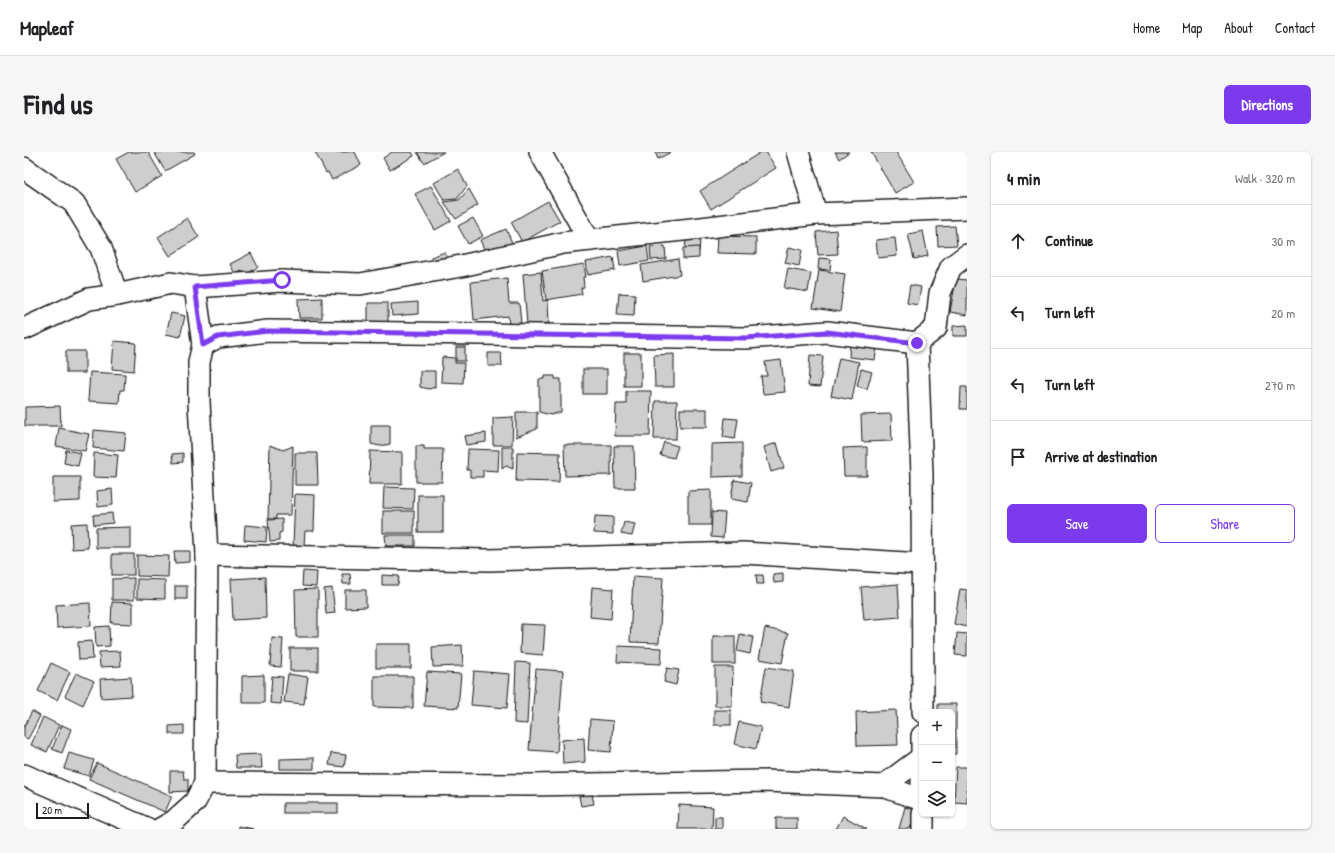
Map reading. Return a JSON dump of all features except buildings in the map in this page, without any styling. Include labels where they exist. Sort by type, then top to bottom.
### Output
[{"type":"street","points":[[540,152],[589,240]]},
{"type":"street","points":[[798,152],[816,214]]},
{"type":"street","points":[[24,168],[74,204],[101,248],[117,295]]},
{"type":"street","points":[[24,329],[89,299],[171,284],[195,287],[282,280],[360,284],[461,266],[563,243],[816,214],[967,208]]},
{"type":"street","points":[[203,345],[218,337],[268,331],[746,338],[827,332],[917,343],[936,328],[940,293],[951,267],[967,255]]},
{"type":"street","points":[[160,829],[174,821],[195,802],[205,784],[207,555],[199,402],[199,362],[203,345],[195,287]]},
{"type":"street","points":[[917,343],[922,475],[923,709]]},
{"type":"street","points":[[207,555],[489,560],[742,553],[922,564]]},
{"type":"street","points":[[883,786],[919,759]]},
{"type":"street","points":[[24,775],[148,829]]},
{"type":"street","points":[[205,784],[530,785],[766,781],[883,786],[919,799]]},
{"type":"street","points":[[923,817],[923,829]]},
{"type":"route","points":[[282,280],[195,287],[203,345],[218,337],[268,331],[746,338],[827,332],[917,343]]}]
